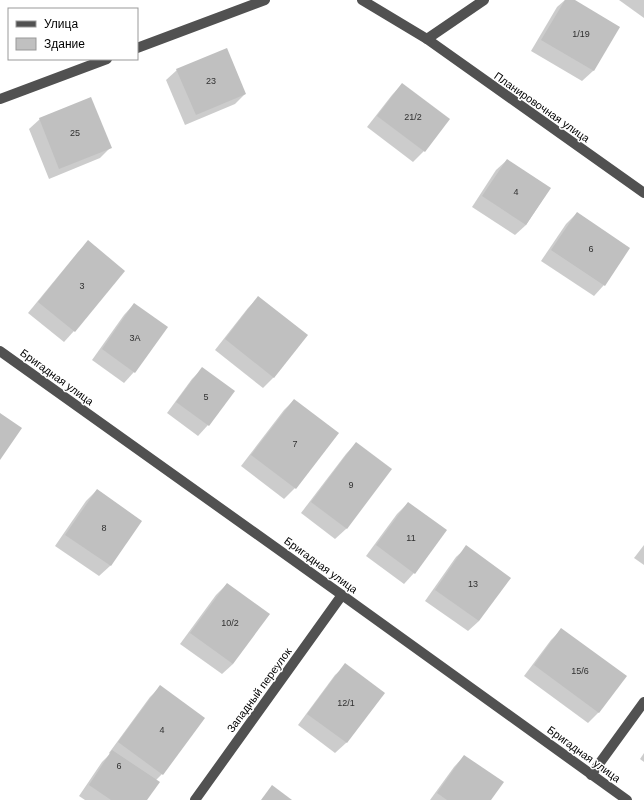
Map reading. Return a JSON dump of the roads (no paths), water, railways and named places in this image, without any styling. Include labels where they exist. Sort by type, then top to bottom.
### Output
[{"type":"street","points":[[138,48],[265,0]]},
{"type":"street","name":"Планировочная улица","points":[[362,0],[427,39],[644,193]]},
{"type":"street","points":[[427,39],[484,0]]},
{"type":"street","points":[[0,99],[104,60]]},
{"type":"street","name":"Бригадная улица","points":[[0,350],[627,800]]},
{"type":"street","name":"Западный переулок","points":[[195,800],[342,595]]},
{"type":"street","points":[[591,775],[644,702]]}]
